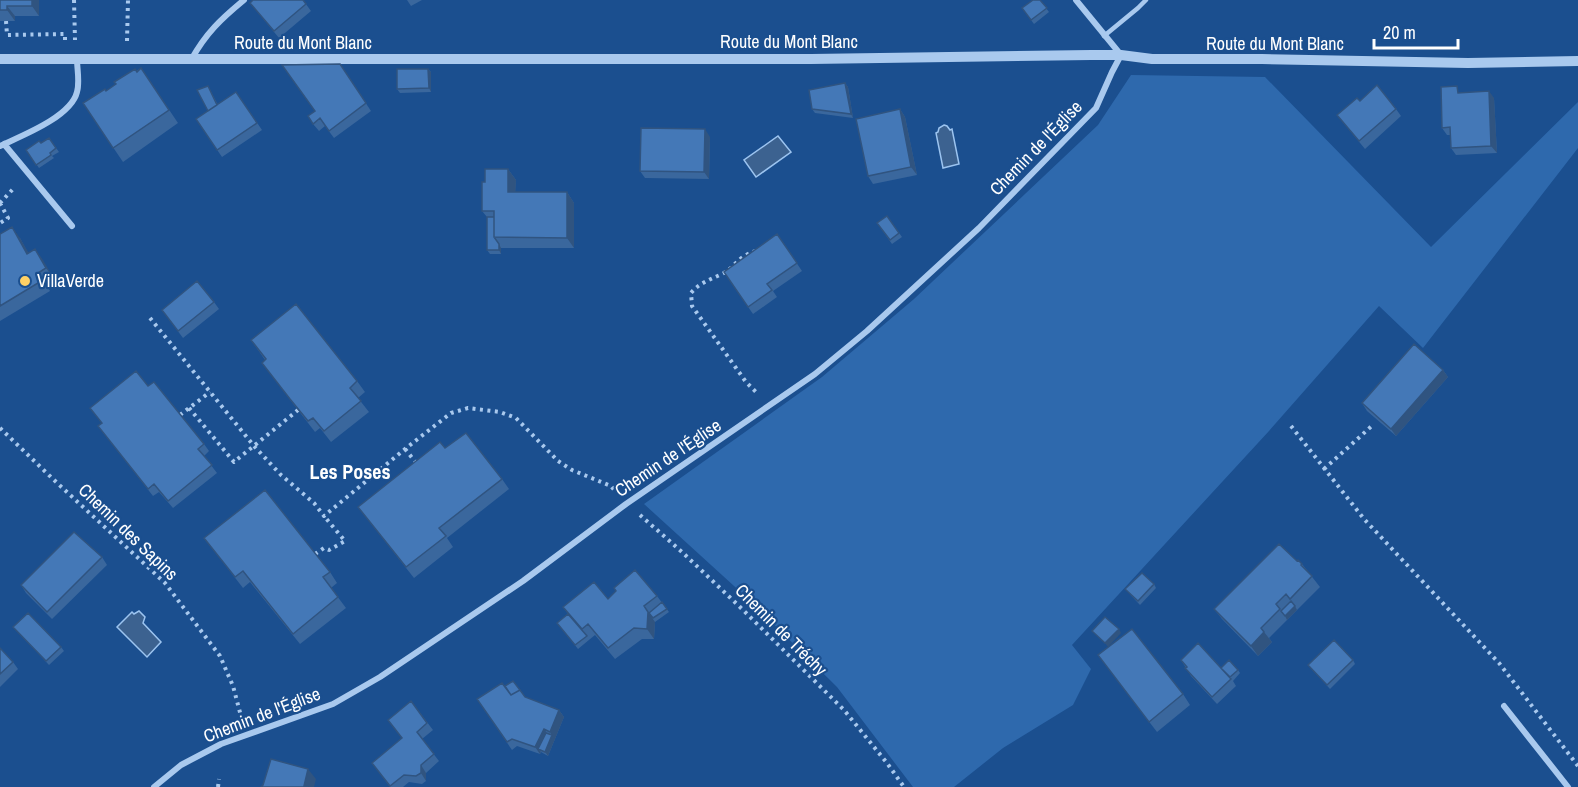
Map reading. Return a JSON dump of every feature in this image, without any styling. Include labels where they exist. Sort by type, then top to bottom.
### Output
[{"type":"street","points":[[191,60],[206,35],[244,0]]},
{"type":"street","points":[[1076,0],[1121,56]]},
{"type":"street","name":"Route du Mont Blanc","points":[[0,59],[811,59],[1091,55],[1164,59],[1468,63],[1578,61]]},
{"type":"street","name":"Chemin de l'Église","points":[[154,787],[181,765],[221,744],[333,704],[380,677],[523,581],[627,504],[815,374],[867,331],[979,228],[1096,108],[1121,56]]},
{"type":"street","points":[[72,226],[2,145],[40,127],[74,100],[78,84],[77,59]]},
{"type":"street","points":[[1504,706],[1568,787]]},
{"type":"lane","points":[[1104,36],[1146,0]]},
{"type":"path","points":[[75,0],[75,15]]},
{"type":"path","points":[[126,59],[128,0]]},
{"type":"path","points":[[6,21],[7,35],[65,34],[65,43]]},
{"type":"path","points":[[0,223],[8,218],[0,203],[13,189]]},
{"type":"path","points":[[756,251],[745,254],[725,272],[702,283],[691,293],[691,299],[692,306],[746,382],[758,393]]},
{"type":"path","points":[[150,318],[254,446],[281,475],[314,503],[345,541],[329,550],[324,548],[315,554]]},
{"type":"path","points":[[180,415],[210,392]]},
{"type":"path","points":[[189,408],[234,462],[297,410]]},
{"type":"path","name":"Chemin de Tréchy","points":[[324,516],[451,413],[468,408],[500,412],[516,418],[558,461],[572,470],[610,486],[740,607],[844,710],[904,787]]},
{"type":"path","points":[[1324,469],[1374,424]]},
{"type":"path","points":[[1291,426],[1364,519],[1499,663],[1578,766]]},
{"type":"path","name":"Chemin des Sapins","points":[[0,428],[165,583],[220,656],[233,686],[246,735]]},
{"type":"path","points":[[405,449],[423,472]]},
{"type":"path","points":[[218,787],[219,779]]},
{"type":"shaded area","points":[[1131,75],[1265,77],[1431,247],[1578,102],[1578,148],[1423,348],[1379,306],[1269,431],[1072,645],[1091,669],[1073,705],[1003,748],[954,787],[913,787],[837,687],[745,596],[644,504],[822,377],[914,299],[1098,125]]},
{"type":"shaded area","points":[[944,125],[952,129],[959,164],[943,168],[936,133]]},
{"type":"shaded area","points":[[778,136],[791,152],[756,177],[744,160]]},
{"type":"shaded area","points":[[139,611],[145,617],[143,623],[161,642],[147,657],[117,627],[132,612],[134,614]]},
{"type":"building","points":[[0,0],[32,0],[32,6],[7,6],[7,10],[0,10]]},
{"type":"building","points":[[253,0],[303,0],[306,4],[274,31],[250,3]]},
{"type":"building","points":[[1033,0],[1040,0],[1047,8],[1031,20],[1022,8]]},
{"type":"building","points":[[340,64],[366,103],[329,131],[320,118],[313,124],[308,116],[315,111],[282,65]]},
{"type":"building","points":[[141,68],[169,110],[113,148],[83,103],[105,89],[106,91],[116,84],[114,82],[135,69],[137,72]]},
{"type":"building","points":[[397,69],[428,69],[429,88],[397,89]]},
{"type":"building","points":[[845,83],[851,114],[812,109],[809,90]]},
{"type":"building","points":[[1377,85],[1396,109],[1359,141],[1337,115],[1357,98],[1360,101]]},
{"type":"building","points":[[208,86],[217,105],[208,111],[197,90]]},
{"type":"building","points":[[1457,86],[1458,93],[1489,91],[1491,146],[1451,148],[1450,127],[1442,128],[1441,87]]},
{"type":"building","points":[[236,92],[257,123],[217,150],[196,119]]},
{"type":"building","points":[[900,109],[911,167],[868,176],[856,119]]},
{"type":"building","points":[[641,128],[705,129],[704,172],[640,171]]},
{"type":"building","points":[[49,138],[56,148],[50,153],[51,155],[36,165],[26,150],[39,141],[41,143]]},
{"type":"building","points":[[485,169],[508,169],[508,192],[567,192],[567,238],[494,237],[494,211],[482,211],[482,182],[485,182]]},
{"type":"building","points":[[887,216],[899,233],[890,240],[877,223]]},
{"type":"building","points":[[487,217],[494,217],[494,237],[499,244],[499,250],[487,250]]},
{"type":"building","name":"VillaVerde","points":[[12,227],[27,254],[35,249],[46,268],[38,273],[43,280],[0,306],[0,234]]},
{"type":"building","points":[[777,234],[797,263],[767,284],[772,290],[748,307],[724,272]]},
{"type":"building","points":[[197,281],[214,302],[178,331],[162,310]]},
{"type":"building","points":[[296,304],[357,381],[350,388],[361,401],[324,431],[313,418],[308,421],[290,399],[262,363],[266,359],[251,340]]},
{"type":"building","points":[[1414,344],[1443,370],[1391,429],[1362,403]]},
{"type":"building","points":[[136,371],[148,386],[154,382],[204,444],[198,449],[212,465],[168,501],[154,484],[148,489],[98,426],[102,423],[90,408]]},
{"type":"building","points":[[466,433],[502,479],[439,528],[446,536],[406,567],[358,507],[440,442],[445,448]]},
{"type":"building","points":[[265,490],[330,572],[323,577],[338,597],[293,634],[243,571],[235,577],[204,538]]},
{"type":"building","points":[[74,532],[102,557],[47,612],[21,585]]},
{"type":"building","points":[[1279,544],[1312,576],[1290,599],[1286,594],[1276,604],[1280,609],[1261,628],[1264,632],[1251,646],[1214,609]]},
{"type":"building","points":[[635,570],[657,596],[644,606],[648,612],[647,629],[634,628],[608,648],[588,624],[582,629],[563,607],[594,582],[608,599],[616,591],[614,588]]},
{"type":"building","points":[[1142,573],[1154,584],[1138,601],[1125,589]]},
{"type":"building","points":[[1291,601],[1295,606],[1285,616],[1281,611]]},
{"type":"building","points":[[662,602],[667,609],[653,618],[649,613]]},
{"type":"building","points":[[28,613],[61,647],[46,661],[13,627]]},
{"type":"building","points":[[568,614],[587,636],[575,645],[557,623]]},
{"type":"building","points":[[1105,617],[1119,629],[1105,643],[1092,631]]},
{"type":"building","points":[[1132,629],[1183,694],[1149,722],[1098,655]]},
{"type":"building","points":[[1334,640],[1353,660],[1327,685],[1308,665]]},
{"type":"building","points":[[1198,643],[1231,679],[1212,697],[1185,668],[1187,667],[1181,660]]},
{"type":"building","points":[[0,648],[13,662],[0,674]]},
{"type":"building","points":[[1229,660],[1238,670],[1230,677],[1221,668]]},
{"type":"building","points":[[513,681],[520,690],[511,695],[505,686]]},
{"type":"building","points":[[502,683],[511,695],[520,690],[525,697],[559,710],[550,732],[544,729],[535,747],[512,739],[507,742],[477,699]]},
{"type":"building","points":[[411,701],[427,723],[417,732],[434,754],[421,765],[421,773],[416,776],[404,775],[390,786],[372,763],[402,738],[388,720]]},
{"type":"building","points":[[546,733],[552,735],[545,752],[538,749]]},
{"type":"building","points":[[271,759],[308,769],[304,786],[308,787],[261,787]]},
{"type":"place","name":"VillaVerde","points":[[25,281]]},
{"type":"district","name":"Les Poses","points":[[350,472]]}]
